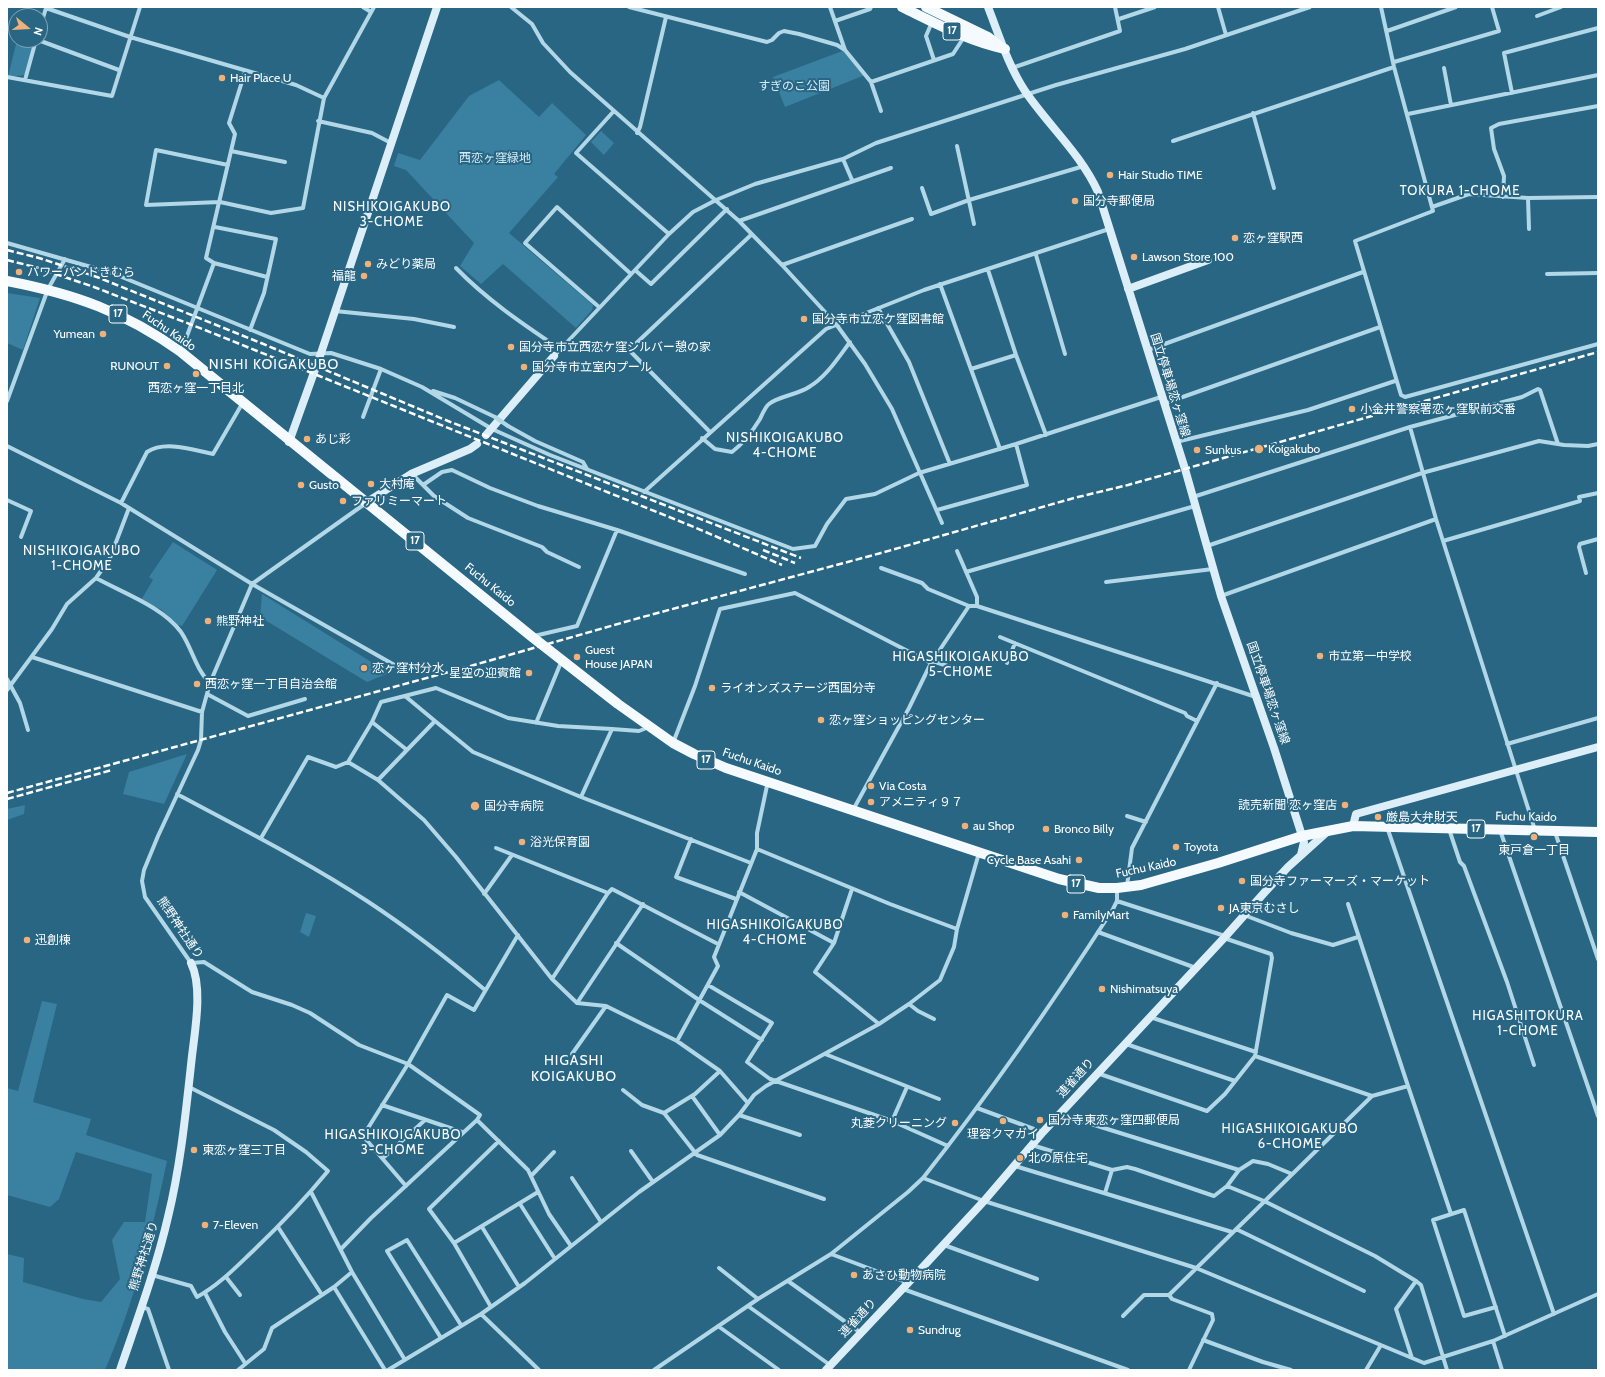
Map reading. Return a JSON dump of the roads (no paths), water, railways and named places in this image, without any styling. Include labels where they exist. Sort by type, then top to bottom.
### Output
[{"type":"main road","points":[[289,442],[336,311],[437,7]]},
{"type":"main road","name":"17","points":[[902,7],[964,37],[983,44],[1005,49]]},
{"type":"main road","name":"17","points":[[926,7],[988,37],[1005,49]]},
{"type":"main road","name":"国立停車場恋ヶ窪線","points":[[988,7],[1012,68],[1028,95],[1084,166],[1098,192],[1193,497],[1221,596],[1257,697],[1302,836]]},
{"type":"main road","points":[[1128,289],[1208,260]]},
{"type":"main road","name":"Fuchu Kaido","points":[[7,281],[48,289],[82,299],[124,317],[155,334],[181,352],[242,404],[367,502],[531,636],[650,728],[673,743],[726,768],[979,853],[1080,885],[1122,888],[1151,882],[1218,864],[1302,836],[1353,826],[1598,832]]},
{"type":"main road","points":[[489,432],[554,356]]},
{"type":"main road","points":[[367,502],[411,474],[470,449],[477,444]]},
{"type":"main road","points":[[1353,826],[1356,814],[1516,771],[1598,747]]},
{"type":"main road","name":"連雀通り","points":[[828,1368],[984,1201],[1042,1132],[1148,1017],[1196,968],[1301,855],[1330,830]]},
{"type":"main road","points":[[1301,855],[1304,848],[1302,836]]},
{"type":"main road","name":"熊野神社通り","points":[[120,1370],[152,1275],[174,1191],[189,1087],[196,1011],[196,979],[191,963]]},
{"type":"street","points":[[7,77],[112,96],[140,7]]},
{"type":"street","points":[[363,7],[371,12]]},
{"type":"street","points":[[228,165],[156,150],[146,205],[220,202],[271,213],[303,208],[318,121],[324,98],[374,7]]},
{"type":"street","points":[[510,7],[532,24],[543,43],[570,72],[637,133],[727,209],[782,264],[836,324],[850,342],[892,409],[942,523]]},
{"type":"street","points":[[629,7],[646,9],[666,17],[767,42],[784,31],[830,42],[845,50]]},
{"type":"street","points":[[830,7],[845,50],[871,82],[881,111]]},
{"type":"street","points":[[835,21],[870,9],[871,7]]},
{"type":"street","points":[[1012,68],[1120,31],[1115,7]]},
{"type":"street","points":[[1118,19],[1155,7]]},
{"type":"street","points":[[1218,7],[1226,35]]},
{"type":"street","points":[[554,356],[670,234],[693,212],[716,200],[755,184],[843,158],[876,143],[1075,79],[1185,49],[1310,7]]},
{"type":"street","points":[[1381,7],[1394,64],[1433,211],[1355,241],[1395,381],[1401,395],[1405,397],[1598,344]]},
{"type":"street","points":[[1387,31],[1456,7]]},
{"type":"street","points":[[1173,141],[1394,64],[1499,31],[1492,7]]},
{"type":"street","points":[[1537,16],[1561,7]]},
{"type":"street","points":[[48,9],[130,37],[245,72],[296,85],[324,98]]},
{"type":"street","points":[[637,133],[640,127],[666,17]]},
{"type":"street","points":[[932,21],[926,36],[934,60]]},
{"type":"street","points":[[1512,92],[1504,53],[1598,28]]},
{"type":"street","points":[[871,82],[956,52],[964,37]]},
{"type":"street","points":[[48,44],[120,70]]},
{"type":"street","points":[[25,80],[35,48]]},
{"type":"street","points":[[1444,68],[1451,105]]},
{"type":"street","points":[[245,72],[229,123],[235,134],[215,227],[206,258],[214,263],[267,277]]},
{"type":"street","points":[[1408,114],[1598,75]]},
{"type":"street","points":[[1503,197],[1504,176],[1494,149],[1491,128],[1499,124],[1598,106]]},
{"type":"street","points":[[613,112],[576,154],[670,234]]},
{"type":"street","points":[[1254,113],[1274,188]]},
{"type":"street","points":[[318,121],[372,133],[391,143]]},
{"type":"street","points":[[957,146],[970,200],[974,224]]},
{"type":"street","points":[[231,151],[285,162]]},
{"type":"street","points":[[843,158],[852,180]]},
{"type":"street","points":[[922,188],[931,214],[970,200],[1084,166]]},
{"type":"street","points":[[739,221],[852,180],[891,168]]},
{"type":"street","points":[[1432,207],[1469,194],[1528,198],[1598,197]]},
{"type":"street","points":[[1528,198],[1529,229]]},
{"type":"street","points":[[599,307],[525,243],[557,207],[631,274]]},
{"type":"street","points":[[635,270],[651,284],[727,209]]},
{"type":"street","points":[[782,264],[912,219]]},
{"type":"street","points":[[215,227],[276,239],[264,294],[250,330]]},
{"type":"street","points":[[644,492],[702,438],[826,328],[940,284],[1036,255],[1110,229]]},
{"type":"street","points":[[710,431],[629,350],[752,234]]},
{"type":"street","points":[[7,243],[112,273],[310,354],[332,352],[455,398],[495,417],[524,436],[583,462],[586,469]]},
{"type":"street","points":[[1036,255],[1065,354]]},
{"type":"street","points":[[7,401],[48,289],[65,259]]},
{"type":"street","points":[[181,352],[214,263]]},
{"type":"street","points":[[456,268],[472,284],[507,313],[560,349]]},
{"type":"street","points":[[988,270],[1016,355],[1046,435]]},
{"type":"street","points":[[1147,350],[1363,272]]},
{"type":"street","points":[[1547,274],[1598,273]]},
{"type":"street","points":[[940,284],[1000,449]]},
{"type":"street","points":[[878,308],[909,362],[950,464]]},
{"type":"street","points":[[336,311],[414,320],[454,327]]},
{"type":"street","points":[[425,388],[489,432],[793,549],[815,546],[827,524],[846,499],[875,494],[919,473],[1162,400],[1380,327]]},
{"type":"street","points":[[702,438],[715,450],[732,452],[741,446],[753,431],[768,404],[778,399],[794,395],[809,387],[825,374],[850,342]]},
{"type":"street","points":[[971,369],[1016,355]]},
{"type":"street","points":[[363,417],[380,369]]},
{"type":"street","points":[[1175,442],[1308,410],[1395,381]]},
{"type":"street","points":[[1193,497],[1410,427],[1522,397],[1538,389],[1540,390],[1558,444]]},
{"type":"street","points":[[122,503],[147,452],[153,448],[171,446],[213,454],[242,404]]},
{"type":"street","points":[[1410,427],[1442,541],[1535,830]]},
{"type":"street","points":[[1207,546],[1422,473],[1539,441],[1588,446],[1598,444]]},
{"type":"street","points":[[937,510],[1027,485],[1016,444]]},
{"type":"street","points":[[7,446],[122,503],[252,584],[405,672]]},
{"type":"street","points":[[423,485],[442,472],[452,470],[490,488],[538,506],[617,530],[745,574]]},
{"type":"street","points":[[411,474],[434,496],[468,518],[542,547],[546,552],[579,567]]},
{"type":"street","points":[[1442,541],[1580,501],[1579,497],[1598,493]]},
{"type":"street","points":[[7,500],[32,511],[21,537]]},
{"type":"street","points":[[252,584],[367,502]]},
{"type":"street","points":[[966,572],[1195,506]]},
{"type":"street","points":[[7,690],[32,658],[68,604],[96,578],[110,558],[129,508]]},
{"type":"street","points":[[1221,596],[1436,519]]},
{"type":"street","points":[[531,636],[577,626],[617,530]]},
{"type":"street","points":[[1586,573],[1579,547],[1580,544],[1598,539]]},
{"type":"street","points":[[957,551],[977,597],[977,606]]},
{"type":"street","points":[[881,568],[922,583],[928,589],[970,606],[977,606],[1257,697]]},
{"type":"street","points":[[1106,582],[1213,569]]},
{"type":"street","points":[[96,578],[160,612],[171,621],[188,643],[204,677],[210,683]]},
{"type":"street","name":"熊野神社通り","points":[[191,963],[145,897],[143,889],[144,870],[200,745],[202,712],[210,683],[252,584]]},
{"type":"street","points":[[673,743],[695,686],[720,609],[795,593],[932,662],[973,674]]},
{"type":"street","points":[[853,810],[909,708],[932,662],[970,606]]},
{"type":"street","points":[[1000,638],[1185,713],[1187,716],[1197,721]]},
{"type":"street","points":[[1006,663],[1015,644]]},
{"type":"street","points":[[32,658],[202,712]]},
{"type":"street","points":[[536,723],[562,659]]},
{"type":"street","points":[[7,679],[11,683],[28,730]]},
{"type":"street","points":[[654,1370],[758,1299],[831,1254],[908,1192],[922,1178],[977,1108],[1098,932],[1117,901],[1122,888],[1132,848],[1217,683]]},
{"type":"street","points":[[261,838],[308,757],[336,767],[348,762],[372,722],[381,702],[436,688],[495,713],[536,723],[639,731],[650,728]]},
{"type":"street","points":[[207,694],[248,716],[304,699]]},
{"type":"street","points":[[406,696],[473,752],[582,797],[751,863]]},
{"type":"street","points":[[1507,744],[1598,718]]},
{"type":"street","points":[[378,780],[435,721]]},
{"type":"street","points":[[372,722],[407,750]]},
{"type":"street","points":[[582,797],[612,729]]},
{"type":"street","points":[[348,762],[378,780],[424,820],[552,979],[577,1003],[606,1006],[677,1041],[720,1072],[747,1102]]},
{"type":"street","points":[[677,1041],[718,966],[714,957],[718,944],[738,892],[757,849],[757,833],[768,781]]},
{"type":"street","points":[[177,794],[261,838],[366,901],[441,953],[485,990]]},
{"type":"street","points":[[1127,816],[1146,822]]},
{"type":"street","points":[[1387,827],[1554,1314]]},
{"type":"street","points":[[1449,828],[1460,862],[1464,866],[1507,982],[1534,1065]]},
{"type":"street","points":[[1500,830],[1598,1116]]},
{"type":"street","points":[[1555,831],[1598,958]]},
{"type":"street","points":[[690,839],[676,877],[736,899]]},
{"type":"street","points":[[496,848],[608,893]]},
{"type":"street","points":[[757,849],[852,889],[957,929]]},
{"type":"street","points":[[388,1370],[481,1314],[519,1287],[653,1182],[720,1135],[739,1115],[747,1102],[760,1090],[879,1024],[909,1004],[940,980],[952,952],[957,929],[979,853]]},
{"type":"street","points":[[484,894],[512,855]]},
{"type":"street","points":[[552,979],[612,889],[718,944]]},
{"type":"street","points":[[852,889],[834,943],[815,972],[879,1024]]},
{"type":"street","points":[[738,892],[834,943]]},
{"type":"street","points":[[1096,1073],[1207,1111],[1235,1081],[1255,1054],[1272,958],[1271,954],[1225,937],[1117,901]]},
{"type":"street","points":[[577,1003],[643,904]]},
{"type":"street","points":[[1348,904],[1451,1214]]},
{"type":"street","points":[[1244,915],[1291,933],[1333,945],[1358,937]]},
{"type":"street","points":[[1098,932],[1196,968]]},
{"type":"street","points":[[406,1186],[363,1136],[408,1064],[447,995],[474,1010],[518,935]]},
{"type":"street","points":[[616,943],[699,1000],[762,1040]]},
{"type":"street","points":[[191,963],[204,962],[252,992],[292,1005],[310,1013],[359,1045],[408,1064],[480,1115],[477,1120],[462,1132],[371,1218],[341,1249]]},
{"type":"street","points":[[708,985],[772,1023],[747,1062],[776,1081],[892,1121],[948,1146]]},
{"type":"street","points":[[909,1004],[918,1011],[934,1018]]},
{"type":"street","points":[[572,1054],[606,1006]]},
{"type":"street","points":[[1148,1017],[1372,1096]]},
{"type":"street","points":[[1124,1043],[1235,1081]]},
{"type":"street","points":[[825,1054],[939,1099]]},
{"type":"street","points":[[664,1113],[692,1096],[720,1072]]},
{"type":"street","points":[[1123,1316],[1144,1295],[1169,1295],[1372,1096],[1408,1086]]},
{"type":"street","points":[[152,1275],[191,1286],[197,1297],[205,1293],[226,1277],[278,1227],[311,1192],[328,1171],[274,1130],[189,1087]]},
{"type":"street","points":[[892,1121],[907,1087]]},
{"type":"street","points":[[623,1090],[642,1105],[664,1113],[697,1155],[824,1199]]},
{"type":"street","points":[[692,1096],[720,1135]]},
{"type":"street","points":[[382,1105],[462,1132]]},
{"type":"street","points":[[977,1108],[1042,1132]]},
{"type":"street","points":[[1059,1114],[1239,1170]]},
{"type":"street","points":[[739,1115],[800,1135]]},
{"type":"street","points":[[383,1158],[425,1120]]},
{"type":"street","points":[[477,1120],[499,1141],[531,1176],[549,1214],[571,1246]]},
{"type":"street","points":[[491,1307],[454,1243],[429,1209],[499,1141]]},
{"type":"street","points":[[1032,1145],[1112,1170],[1131,1168],[1214,1196],[1227,1186],[1239,1170],[1252,1161],[1268,1164],[1292,1174]]},
{"type":"street","points":[[631,1151],[653,1182]]},
{"type":"street","points":[[531,1176],[554,1152]]},
{"type":"street","points":[[1014,1166],[1234,1230],[1364,1291]]},
{"type":"street","points":[[1105,1193],[1112,1170]]},
{"type":"street","points":[[572,1178],[601,1222]]},
{"type":"street","points":[[922,1178],[984,1201],[1196,1268],[1424,1363],[1444,1358],[1493,1341],[1598,1294]]},
{"type":"street","points":[[1227,1186],[1264,1201],[1375,1256],[1416,1281],[1421,1286],[1448,1370]]},
{"type":"street","points":[[311,1192],[352,1272],[405,1360]]},
{"type":"street","points":[[454,1243],[538,1192]]},
{"type":"street","points":[[520,1204],[555,1259]]},
{"type":"street","points":[[1496,1307],[1464,1316],[1433,1220],[1464,1210],[1496,1307],[1505,1336]]},
{"type":"street","points":[[278,1227],[322,1295]]},
{"type":"street","points":[[482,1227],[519,1287]]},
{"type":"street","points":[[441,1338],[387,1251],[407,1240],[461,1325]]},
{"type":"street","points":[[943,1245],[1037,1279]]},
{"type":"street","points":[[831,1254],[906,1286],[1128,1370]]},
{"type":"street","points":[[718,1268],[758,1299]]},
{"type":"street","points":[[238,1370],[264,1349],[272,1328],[334,1287],[352,1272]]},
{"type":"street","points":[[226,1277],[240,1295]]},
{"type":"street","points":[[788,1281],[861,1333]]},
{"type":"street","points":[[1412,1358],[1396,1309],[1416,1281]]},
{"type":"street","points":[[334,1287],[385,1370]]},
{"type":"street","points":[[205,1293],[225,1332],[245,1363]]},
{"type":"street","points":[[1169,1295],[1172,1299],[1212,1314],[1213,1320],[1189,1370]]},
{"type":"street","points":[[748,1306],[828,1368]]},
{"type":"street","points":[[142,1307],[148,1309],[169,1370]]},
{"type":"street","points":[[481,1314],[539,1370]]},
{"type":"street","points":[[718,1326],[779,1370]]},
{"type":"street","points":[[1203,1340],[1263,1362],[1292,1370]]},
{"type":"street","points":[[1493,1341],[1502,1370]]},
{"type":"street","points":[[1366,1370],[1381,1345]]},
{"type":"railway","points":[[7,250],[39,258],[97,277],[448,421],[801,558]]},
{"type":"railway","points":[[7,260],[35,267],[94,287],[205,330],[694,527],[782,565]]},
{"type":"railway","points":[[7,793],[474,665],[639,618],[881,553],[1074,498],[1128,485],[1598,352]]},
{"type":"railway","points":[[763,550],[795,563]]},
{"type":"railway","points":[[7,799],[112,770]]},
{"type":"place","name":"Hair Place U","points":[[222,78]]},
{"type":"place","name":"Hair Studio TIME","points":[[1110,175]]},
{"type":"place","name":"国分寺郵便局","points":[[1075,201]]},
{"type":"place","name":"恋ヶ窪駅西","points":[[1235,238]]},
{"type":"place","name":"Lawson Store 100","points":[[1134,257]]},
{"type":"place","name":"みどり薬局","points":[[368,264]]},
{"type":"place","name":"パワーバンドきむら","points":[[19,272]]},
{"type":"place","name":"福龍","points":[[364,276]]},
{"type":"place","name":"国分寺市立恋ケ窪図書館","points":[[804,319]]},
{"type":"place","name":"Yumean","points":[[103,334]]},
{"type":"place","name":"国分寺市立西恋ケ窪シルバー憩の家","points":[[511,347]]},
{"type":"place","name":"RUNOUT","points":[[167,366]]},
{"type":"place","name":"国分寺市立室内プール","points":[[524,367]]},
{"type":"place","name":"西恋ヶ窪一丁目北","points":[[196,374]]},
{"type":"place","name":"小金井警察署恋ヶ窪駅前交番","points":[[1352,409]]},
{"type":"place","name":"あじ彩","points":[[307,439]]},
{"type":"place","name":"Koigakubo","points":[[1259,449]]},
{"type":"place","name":"Sunkus","points":[[1197,450]]},
{"type":"place","name":"大村庵","points":[[371,484]]},
{"type":"place","name":"Gusto","points":[[301,485]]},
{"type":"place","name":"ファリミーマート","points":[[343,501]]},
{"type":"place","name":"熊野神社","points":[[208,621]]},
{"type":"place","name":"市立第一中学校","points":[[1320,656]]},
{"type":"place","name":"Guest House JAPAN","points":[[577,657]]},
{"type":"place","name":"恋ヶ窪村分水","points":[[364,668]]},
{"type":"place","name":"星空の迎賓館","points":[[529,673]]},
{"type":"place","name":"西恋ヶ窪一丁目自治会館","points":[[197,684]]},
{"type":"place","name":"ライオンズステージ西国分寺","points":[[712,688]]},
{"type":"place","name":"恋ヶ窪ショッピングセンター","points":[[821,720]]},
{"type":"place","name":"Via Costa","points":[[871,786]]},
{"type":"place","name":"アメニティ９７","points":[[871,802]]},
{"type":"place","name":"読売新聞 恋ヶ窪店","points":[[1345,805]]},
{"type":"place","name":"国分寺病院","points":[[475,806]]},
{"type":"place","name":"厳島大弁財天","points":[[1378,817]]},
{"type":"place","name":"au Shop","points":[[965,826]]},
{"type":"place","name":"Bronco Billy","points":[[1046,829]]},
{"type":"place","name":"東戸倉一丁目","points":[[1534,837]]},
{"type":"place","name":"浴光保育園","points":[[522,842]]},
{"type":"place","name":"Toyota","points":[[1176,847]]},
{"type":"place","name":"Cycle Base Asahi","points":[[1079,860]]},
{"type":"place","name":"国分寺ファーマーズ・マーケット","points":[[1242,881]]},
{"type":"place","name":"JA東京むさし","points":[[1221,908]]},
{"type":"place","name":"FamilyMart","points":[[1065,915]]},
{"type":"place","name":"迅創棟","points":[[27,940]]},
{"type":"place","name":"Nishimatsuya","points":[[1102,989]]},
{"type":"place","name":"国分寺東恋ヶ窪四郵便局","points":[[1040,1120]]},
{"type":"place","name":"理容クマガイ","points":[[1003,1121]]},
{"type":"place","name":"丸菱クリーニング","points":[[955,1123]]},
{"type":"place","name":"東恋ヶ窪三丁目","points":[[194,1150]]},
{"type":"place","name":"北の原住宅","points":[[1020,1158]]},
{"type":"place","name":"7-Eleven","points":[[205,1225]]},
{"type":"place","name":"あさひ動物病院","points":[[854,1275]]},
{"type":"place","name":"Sundrug","points":[[910,1330]]},
{"type":"district","name":"TOKURA 1-CHOME","points":[[1460,191]]},
{"type":"district","name":"NISHIKOIGAKUBO 3-CHOME","points":[[392,214]]},
{"type":"district","name":"NISHI KOIGAKUBO","points":[[274,365]]},
{"type":"district","name":"NISHIKOIGAKUBO 4-CHOME","points":[[785,446]]},
{"type":"district","name":"NISHIKOIGAKUBO 1-CHOME","points":[[82,558]]},
{"type":"district","name":"HIGASHIKOIGAKUBO 5-CHOME","points":[[961,664]]},
{"type":"district","name":"HIGASHIKOIGAKUBO 4-CHOME","points":[[775,932]]},
{"type":"district","name":"HIGASHITOKURA 1-CHOME","points":[[1528,1024]]},
{"type":"district","name":"HIGASHI KOIGAKUBO","points":[[574,1070]]},
{"type":"district","name":"HIGASHIKOIGAKUBO 6-CHOME","points":[[1290,1136]]},
{"type":"district","name":"HIGASHIKOIGAKUBO 3-CHOME","points":[[393,1142]]},
{"type":"park label","name":"すぎのこ公園","points":[[794,86]]},
{"type":"park label","name":"西恋ヶ窪緑地","points":[[495,158]]}]
